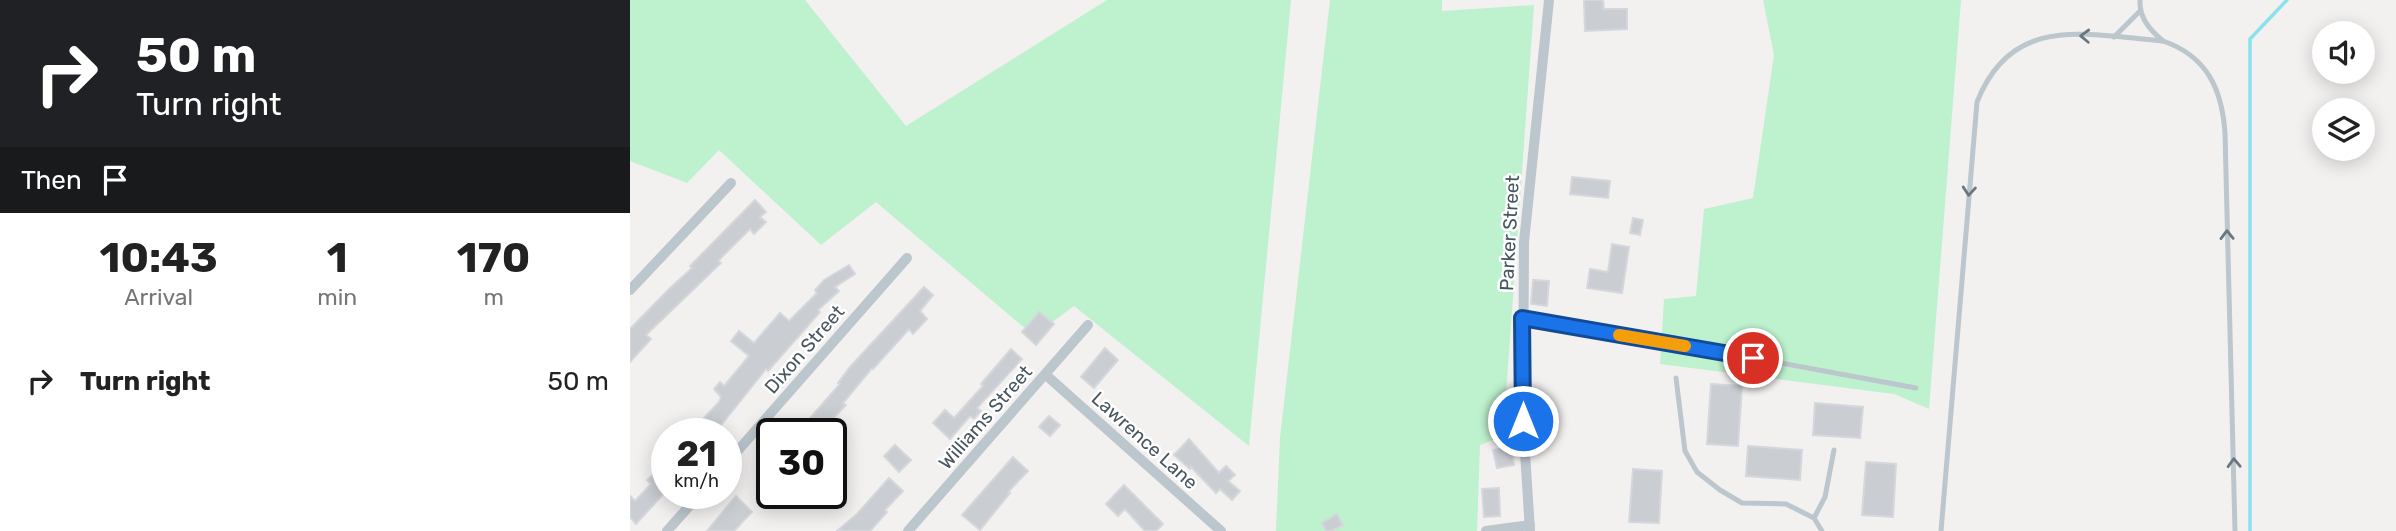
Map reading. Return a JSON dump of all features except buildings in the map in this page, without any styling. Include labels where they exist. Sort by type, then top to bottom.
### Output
[{"type":"street","name":"Parker Street","points":[[1530,528],[1523,421],[1522,318],[1526,211],[1549,0]]},
{"type":"street","points":[[630,290],[731,183]]},
{"type":"street","name":"Dixon Street","points":[[742,446],[907,258]]},
{"type":"street","name":"Williams Street","points":[[908,531],[1087,325]]},
{"type":"street","name":"Lawrence Lane","points":[[1046,375],[1221,531]]},
{"type":"street","points":[[667,531],[687,509]]},
{"type":"street","points":[[1486,531],[1530,528]]},
{"type":"lane","points":[[2140,0],[2140,11],[2151,30],[2164,41]]},
{"type":"lane","points":[[2114,37],[2140,11]]},
{"type":"lane","points":[[1941,531],[1977,102],[1991,73],[2002,61],[2025,43],[2061,35],[2164,41],[2179,46],[2193,56],[2214,82],[2224,113],[2235,531]]},
{"type":"lane","points":[[1522,318],[1916,388]]},
{"type":"lane","points":[[1676,378],[1685,451],[1697,472],[1742,503],[1786,504],[1814,518],[1822,531]]},
{"type":"lane","points":[[1814,518],[1825,497],[1834,450]]},
{"type":"green space","points":[[630,0],[805,0],[906,126],[1107,0],[1291,0],[1249,446],[1074,306],[1034,336],[876,202],[821,245],[719,150],[687,183],[630,161]]},
{"type":"green space","points":[[1330,0],[1442,0],[1442,11],[1534,5],[1503,436],[1480,445],[1477,531],[1276,531],[1280,438]]},
{"type":"green space","points":[[1763,0],[1961,0],[1929,409],[1894,394],[1660,364],[1664,299],[1696,296],[1704,209],[1753,198],[1774,55]]},
{"type":"waterway","points":[[2250,531],[2250,39],[2287,0]]},
{"type":"slow traffic","points":[[1619,335],[1685,346]]},
{"type":"route","points":[[1523,421],[1522,318],[1753,358]]}]
